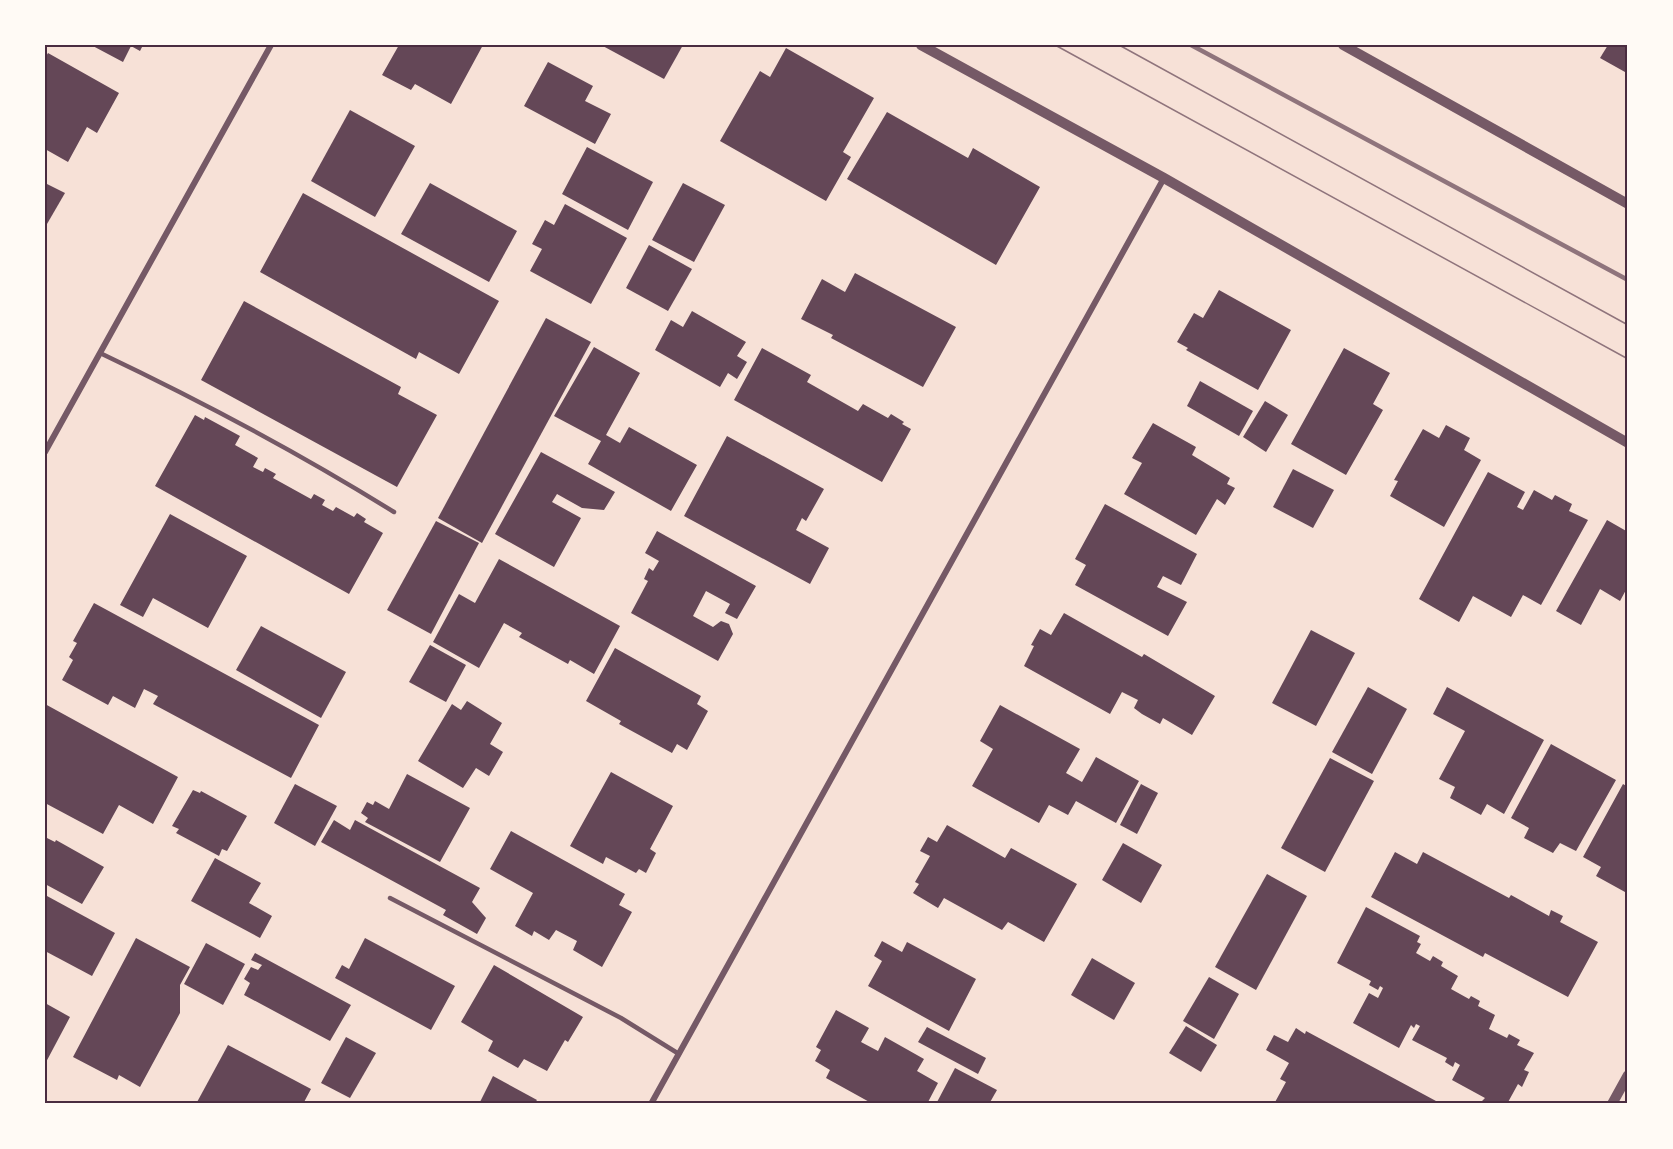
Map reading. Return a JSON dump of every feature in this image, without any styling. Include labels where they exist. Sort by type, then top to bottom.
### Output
[{"type":"street","points":[[45,452],[271,45]]},
{"type":"street","points":[[921,45],[1164,178],[1628,443]]},
{"type":"street","points":[[1343,45],[1628,204]]},
{"type":"street","points":[[651,1104],[1164,178]]},
{"type":"street","points":[[1612,1104],[1628,1075]]},
{"type":"lane","points":[[100,353],[206,404],[333,474],[394,512]]},
{"type":"lane","points":[[390,898],[621,1018],[679,1054]]},
{"type":"building","points":[[91,45],[143,45],[140,51],[131,46],[123,62]]},
{"type":"building","points":[[399,45],[483,45],[451,104],[415,84],[411,90],[382,75]]},
{"type":"building","points":[[601,45],[683,45],[664,79]]},
{"type":"building","points":[[1608,45],[1628,45],[1628,68],[1625,72],[1600,58]]},
{"type":"building","points":[[786,48],[874,98],[843,152],[851,157],[826,201],[720,141],[760,71],[770,77]]},
{"type":"building","points":[[48,53],[119,93],[97,133],[87,127],[68,162],[45,149],[45,58]]},
{"type":"building","points":[[548,62],[593,86],[585,101],[611,114],[595,144],[524,106]]},
{"type":"building","points":[[350,110],[415,146],[375,217],[311,181]]},
{"type":"building","points":[[887,112],[968,158],[973,148],[1040,187],[996,265],[847,179]]},
{"type":"building","points":[[587,147],[653,182],[628,230],[562,194]]},
{"type":"building","points":[[45,183],[65,193],[47,224],[45,222]]},
{"type":"building","points":[[430,183],[517,231],[489,282],[401,234]]},
{"type":"building","points":[[683,183],[725,205],[694,262],[652,240]]},
{"type":"building","points":[[303,193],[499,301],[459,374],[419,352],[416,359],[260,272]]},
{"type":"building","points":[[565,204],[627,238],[591,304],[530,271],[542,249],[532,244],[545,220],[554,225]]},
{"type":"building","points":[[649,245],[692,269],[668,311],[626,288]]},
{"type":"building","points":[[855,273],[956,327],[923,387],[831,338],[833,335],[801,319],[822,279],[845,292]]},
{"type":"building","points":[[1219,290],[1291,330],[1258,390],[1186,350],[1188,348],[1177,342],[1194,313],[1203,318]]},
{"type":"building","points":[[244,301],[401,387],[398,394],[437,415],[397,487],[201,380]]},
{"type":"building","points":[[692,311],[746,342],[737,356],[747,362],[737,379],[728,373],[720,387],[655,350],[671,320],[683,327]]},
{"type":"building","points":[[546,318],[591,342],[482,543],[438,518]]},
{"type":"building","points":[[594,347],[640,373],[606,435],[620,443],[629,427],[697,465],[671,511],[588,464],[601,441],[554,416]]},
{"type":"building","points":[[762,348],[811,375],[807,382],[858,411],[863,404],[888,418],[891,414],[911,429],[882,482],[734,400]]},
{"type":"building","points":[[1344,348],[1390,373],[1373,404],[1383,410],[1346,475],[1291,444]]},
{"type":"building","points":[[1200,381],[1253,411],[1239,436],[1187,406]]},
{"type":"building","points":[[1265,401],[1288,415],[1266,452],[1243,437]]},
{"type":"building","points":[[195,415],[204,420],[205,417],[240,436],[235,445],[258,458],[253,467],[263,472],[265,468],[276,474],[273,478],[311,499],[314,494],[325,500],[322,505],[333,511],[336,507],[354,517],[357,513],[366,519],[364,522],[383,533],[349,594],[155,486]]},
{"type":"building","points":[[1153,423],[1196,447],[1192,455],[1230,478],[1227,484],[1235,488],[1225,505],[1217,499],[1196,535],[1124,494],[1142,463],[1132,458]]},
{"type":"building","points":[[1446,425],[1470,438],[1464,450],[1481,460],[1444,527],[1390,496],[1398,481],[1394,480],[1423,429],[1439,438]]},
{"type":"building","points":[[727,436],[824,489],[806,521],[802,518],[796,530],[829,548],[810,584],[684,516]]},
{"type":"building","points":[[541,452],[615,492],[604,510],[582,508],[557,494],[552,502],[581,518],[554,567],[495,534]]},
{"type":"building","points":[[1293,469],[1334,490],[1313,528],[1273,507]]},
{"type":"building","points":[[1488,472],[1525,492],[1517,507],[1523,510],[1534,490],[1552,500],[1555,495],[1572,504],[1569,511],[1588,520],[1541,605],[1523,595],[1511,617],[1473,596],[1459,622],[1419,599]]},
{"type":"building","points":[[1105,504],[1197,554],[1181,585],[1163,576],[1157,587],[1187,602],[1168,636],[1075,585],[1086,565],[1075,559]]},
{"type":"building","points":[[170,514],[247,556],[208,628],[153,598],[143,617],[120,605]]},
{"type":"building","points":[[1607,520],[1628,532],[1628,589],[1620,601],[1600,589],[1581,625],[1556,611]]},
{"type":"building","points":[[436,521],[479,543],[431,634],[387,610]]},
{"type":"building","points":[[657,531],[756,586],[737,619],[725,613],[730,604],[706,591],[693,616],[713,627],[721,621],[729,624],[733,634],[718,661],[631,613],[648,581],[644,579],[649,568],[653,571],[659,561],[645,553]]},
{"type":"building","points":[[499,559],[620,626],[594,674],[570,660],[568,664],[519,637],[522,633],[504,623],[479,668],[433,642],[459,594],[475,603]]},
{"type":"building","points":[[94,603],[319,725],[291,778],[153,704],[158,696],[144,689],[135,708],[113,696],[108,705],[62,680],[73,660],[69,657],[77,643],[73,641]]},
{"type":"building","points":[[1064,613],[1142,657],[1144,654],[1215,696],[1192,735],[1163,718],[1160,724],[1142,714],[1134,708],[1138,700],[1122,692],[1110,714],[1024,666],[1034,646],[1031,645],[1040,629],[1051,635]]},
{"type":"building","points":[[261,626],[346,672],[321,718],[236,670]]},
{"type":"building","points":[[1311,630],[1355,653],[1316,726],[1272,703]]},
{"type":"building","points":[[430,645],[466,665],[446,702],[409,682]]},
{"type":"building","points":[[615,648],[701,696],[697,704],[708,711],[687,750],[677,744],[672,753],[619,724],[621,721],[586,701]]},
{"type":"building","points":[[1368,687],[1407,709],[1372,774],[1332,752]]},
{"type":"building","points":[[1447,687],[1544,740],[1504,814],[1487,804],[1481,815],[1450,798],[1455,787],[1439,779],[1465,731],[1433,714]]},
{"type":"building","points":[[467,701],[502,723],[490,744],[503,752],[489,776],[476,768],[463,788],[418,761],[452,704],[461,710]]},
{"type":"building","points":[[45,704],[178,777],[153,824],[119,805],[103,834],[45,803]]},
{"type":"building","points":[[1000,705],[1080,749],[1066,773],[1082,782],[1096,757],[1139,781],[1116,823],[1076,801],[1068,815],[1049,805],[1039,823],[972,786],[993,749],[980,741]]},
{"type":"building","points":[[1551,744],[1616,780],[1576,851],[1560,843],[1553,853],[1524,838],[1529,828],[1511,818]]},
{"type":"building","points":[[1330,758],[1374,781],[1325,872],[1281,848]]},
{"type":"building","points":[[611,772],[673,806],[650,849],[656,853],[646,873],[639,869],[636,873],[606,857],[603,864],[570,846]]},
{"type":"building","points":[[407,774],[470,808],[440,862],[365,822],[368,818],[361,813],[367,802],[373,805],[375,801],[389,809]]},
{"type":"building","points":[[295,784],[337,806],[315,846],[274,823]]},
{"type":"building","points":[[1141,784],[1158,793],[1137,834],[1120,825]]},
{"type":"building","points":[[1623,784],[1628,787],[1628,887],[1625,892],[1596,876],[1601,867],[1583,857]]},
{"type":"building","points":[[193,790],[200,793],[201,791],[247,816],[227,851],[222,849],[219,856],[176,833],[179,829],[172,826]]},
{"type":"building","points":[[334,820],[350,830],[355,820],[480,888],[472,902],[486,918],[477,934],[443,915],[446,910],[321,842]]},
{"type":"building","points":[[947,825],[1005,858],[1011,848],[1077,884],[1044,942],[1008,922],[1002,930],[944,898],[938,908],[913,893],[919,884],[915,882],[930,856],[920,851],[928,837],[937,842]]},
{"type":"building","points":[[511,831],[625,894],[619,905],[632,912],[602,967],[573,950],[577,941],[556,930],[549,940],[534,931],[532,936],[515,926],[533,893],[490,869]]},
{"type":"building","points":[[45,837],[55,842],[56,840],[104,867],[82,904],[45,884]]},
{"type":"building","points":[[1123,843],[1162,865],[1141,903],[1102,880]]},
{"type":"building","points":[[1395,852],[1417,864],[1423,852],[1509,898],[1511,895],[1549,916],[1551,910],[1563,916],[1560,922],[1598,942],[1568,997],[1485,953],[1483,957],[1371,897]]},
{"type":"building","points":[[215,858],[261,883],[249,903],[272,916],[260,938],[191,901]]},
{"type":"building","points":[[1267,874],[1307,896],[1256,990],[1215,967]]},
{"type":"building","points":[[47,896],[115,933],[92,976],[45,951],[45,901]]},
{"type":"building","points":[[1366,907],[1420,936],[1417,942],[1421,944],[1416,953],[1430,961],[1433,956],[1443,962],[1441,966],[1458,976],[1451,989],[1469,999],[1471,996],[1480,1001],[1478,1006],[1495,1015],[1489,1029],[1507,1038],[1509,1034],[1520,1040],[1517,1045],[1534,1053],[1524,1070],[1529,1072],[1522,1087],[1518,1084],[1507,1104],[1488,1104],[1482,1101],[1485,1098],[1452,1080],[1460,1065],[1455,1062],[1453,1067],[1445,1062],[1447,1058],[1412,1040],[1420,1026],[1416,1024],[1414,1028],[1411,1025],[1399,1048],[1353,1023],[1369,993],[1378,998],[1383,988],[1380,986],[1378,990],[1369,985],[1371,981],[1337,963]]},
{"type":"building","points":[[136,938],[190,967],[180,985],[180,1013],[140,1087],[119,1075],[117,1080],[73,1057]]},
{"type":"building","points":[[365,938],[455,986],[431,1030],[335,978],[342,965],[349,969]]},
{"type":"building","points":[[882,941],[902,952],[907,942],[976,979],[949,1031],[868,986],[882,961],[874,956]]},
{"type":"building","points":[[206,943],[245,964],[223,1005],[184,984]]},
{"type":"building","points":[[255,953],[351,1005],[330,1041],[244,995],[250,983],[244,979],[251,967],[258,970],[262,965],[251,960]]},
{"type":"building","points":[[1092,958],[1135,983],[1114,1020],[1071,995]]},
{"type":"building","points":[[494,965],[583,1017],[568,1042],[565,1040],[547,1071],[524,1059],[518,1068],[488,1051],[493,1041],[461,1022]]},
{"type":"building","points":[[1209,977],[1239,994],[1214,1039],[1183,1021]]},
{"type":"building","points":[[45,1003],[70,1017],[45,1064]]},
{"type":"building","points":[[836,1010],[869,1028],[861,1042],[878,1051],[885,1037],[924,1059],[917,1071],[938,1083],[927,1104],[873,1104],[826,1078],[830,1070],[815,1061],[821,1050],[816,1047]]},
{"type":"building","points":[[1186,1026],[1217,1045],[1201,1072],[1169,1053]]},
{"type":"building","points":[[927,1027],[986,1058],[978,1074],[918,1042]]},
{"type":"building","points":[[1296,1028],[1305,1034],[1306,1031],[1436,1101],[1434,1104],[1274,1104],[1286,1082],[1280,1079],[1289,1063],[1266,1050],[1274,1035],[1288,1042]]},
{"type":"building","points":[[346,1037],[376,1053],[350,1098],[321,1083]]},
{"type":"building","points":[[228,1045],[311,1089],[303,1104],[196,1104]]},
{"type":"building","points":[[955,1068],[997,1090],[989,1104],[936,1104]]},
{"type":"building","points":[[493,1076],[537,1100],[534,1104],[479,1104]]},
{"type":"tram line","points":[[1055,45],[1628,359]]},
{"type":"tram line","points":[[1119,45],[1628,325]]},
{"type":"railway","points":[[1191,45],[1628,280]]}]
